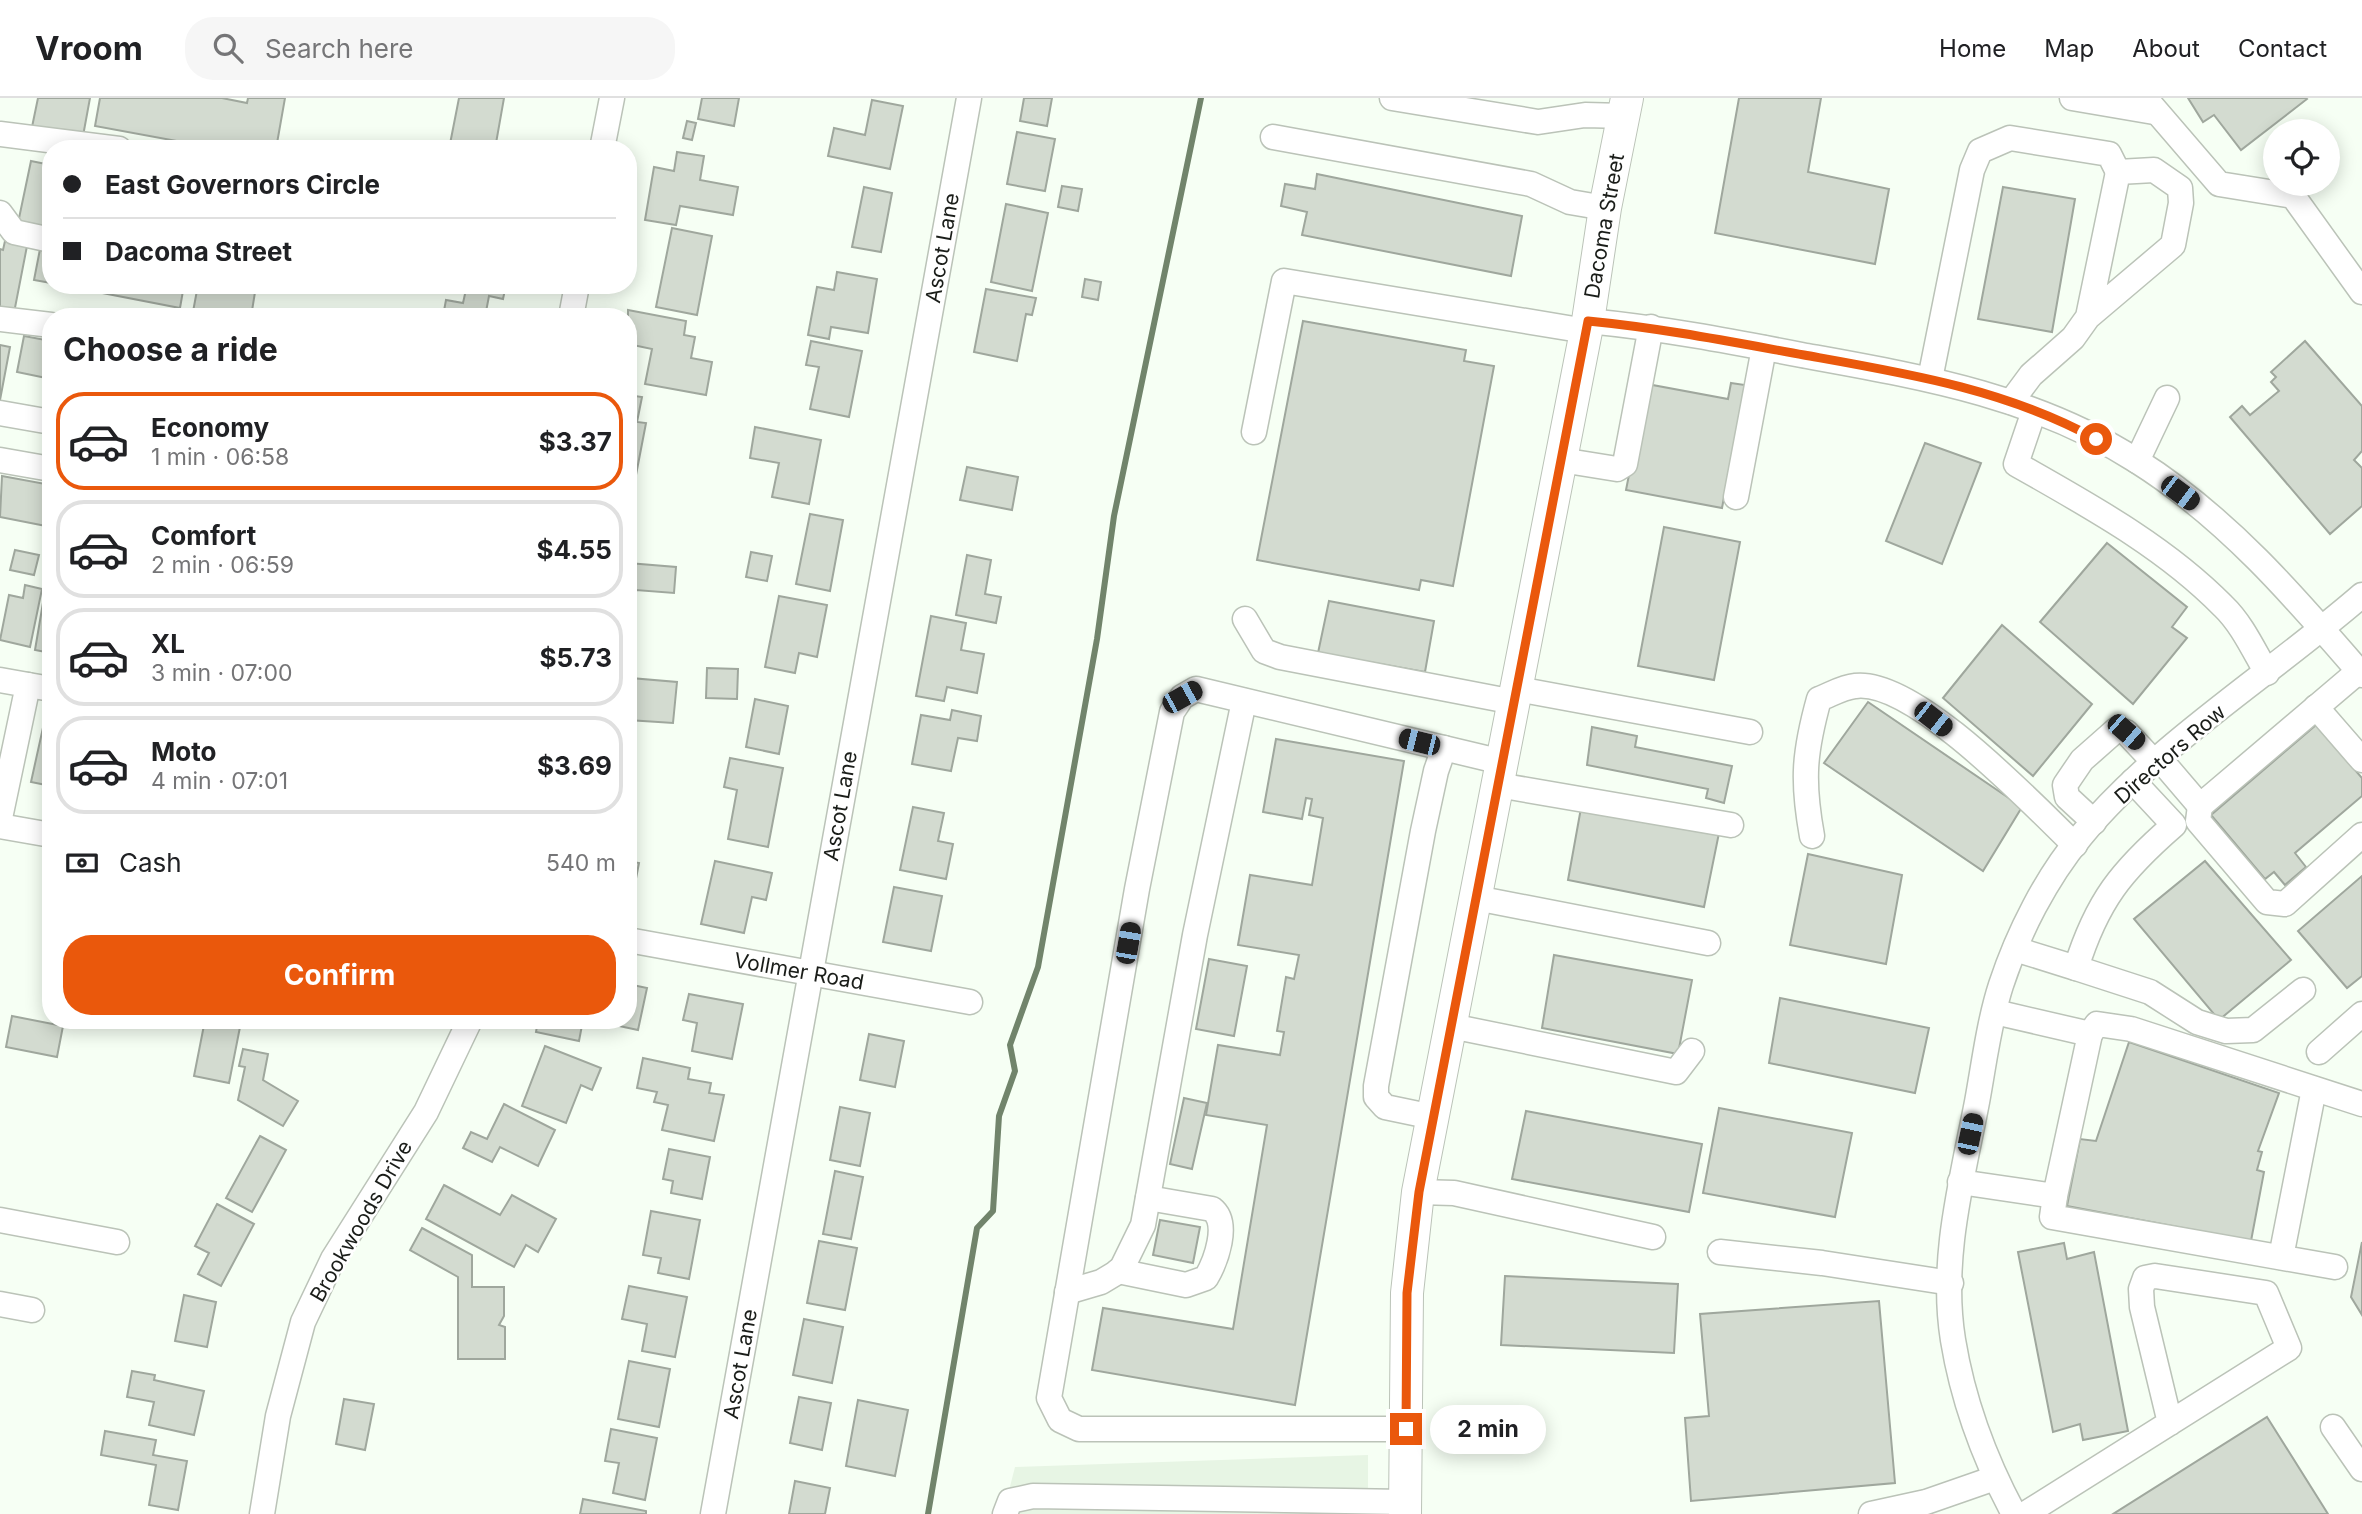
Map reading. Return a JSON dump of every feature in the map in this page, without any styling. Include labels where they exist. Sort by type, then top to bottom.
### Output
[{"type":"main road","name":"Dacoma Street","points":[[1405,1508],[1407,1293],[1419,1192],[1587,326],[1605,208],[1626,107]]},
{"type":"street","points":[[604,140],[612,98]]},
{"type":"street","name":"Ascot Lane","points":[[713,1514],[969,98]]},
{"type":"street","points":[[1392,98],[1538,122],[1626,107]]},
{"type":"street","points":[[2072,98],[2149,105],[2219,184],[2292,196],[2362,292]]},
{"type":"street","points":[[0,134],[48,140]]},
{"type":"street","points":[[1273,137],[1531,184],[1570,202],[1605,208]]},
{"type":"street","points":[[1930,379],[1972,170],[1980,151],[2010,138],[2109,154],[2118,172],[2088,317]]},
{"type":"street","points":[[2118,172],[2154,170],[2180,188],[2181,203],[2173,245],[2088,317],[2073,338],[2031,375],[2022,407],[2016,464],[2095,508],[2163,554],[2223,606],[2267,673]]},
{"type":"street","points":[[0,214],[14,232],[42,238]]},
{"type":"street","points":[[1254,432],[1284,281],[1587,326],[1651,327],[1930,379],[2022,407],[2075,427],[2137,461],[2222,525],[2265,564],[2360,673],[2200,806],[2198,821],[2267,902],[2285,904],[2362,835]]},
{"type":"street","points":[[0,320],[42,323]]},
{"type":"street","points":[[1561,460],[1617,469],[1625,464],[1651,327]]},
{"type":"street","points":[[1736,497],[1764,348]]},
{"type":"street","points":[[2137,461],[2167,398]]},
{"type":"street","points":[[0,413],[42,420]]},
{"type":"street","points":[[0,460],[42,468]]},
{"type":"street","name":"Directors Row","points":[[2014,1514],[1995,1478],[1965,1395],[1952,1338],[1951,1283],[1960,1182],[2000,986],[2029,916],[2075,845],[2094,822],[2157,760],[2362,595]]},
{"type":"street","points":[[1245,619],[1264,651],[1280,657],[1750,732]]},
{"type":"street","points":[[0,680],[39,687],[0,818]]},
{"type":"street","points":[[1812,836],[1804,789],[1810,734],[1819,699],[1856,685],[1883,691],[1914,705],[1990,762],[2075,845]]},
{"type":"street","points":[[1406,1429],[1079,1429],[1060,1420],[1049,1398],[1134,903],[1172,712],[1182,697],[1196,689],[1444,748],[1500,774],[1731,825]]},
{"type":"street","points":[[1068,1292],[1101,1282],[1118,1271],[1131,1255],[1143,1225],[1195,936],[1244,701]]},
{"type":"street","points":[[2316,707],[2362,760]]},
{"type":"street","points":[[2044,815],[2082,760],[2116,730],[2126,732],[2157,760],[2200,806]]},
{"type":"street","points":[[1433,1117],[1385,1107],[1376,1097],[1376,1086],[1423,831],[1436,771],[1444,748]]},
{"type":"street","points":[[2076,968],[2088,931],[2113,887],[2140,855],[2174,825],[2133,781]]},
{"type":"street","points":[[2065,785],[2067,797],[2094,822]]},
{"type":"street","points":[[0,826],[42,833]]},
{"type":"street","points":[[1476,898],[1709,943]]},
{"type":"street","name":"Vollmer Road","points":[[637,942],[970,1002]]},
{"type":"street","points":[[2015,949],[2150,992],[2197,1022],[2226,1031],[2253,1030],[2303,990]]},
{"type":"street","points":[[1995,1012],[2090,1034]]},
{"type":"street","points":[[2319,1052],[2362,1014]]},
{"type":"street","points":[[2335,1267],[2052,1217],[2055,1196],[2090,1034],[2097,1024],[2131,1029],[2362,1104]]},
{"type":"street","points":[[1451,1026],[1676,1072],[1692,1051]]},
{"type":"street","name":"Brookwoods Drive","points":[[262,1514],[278,1416],[303,1322],[333,1259],[426,1112],[466,1029]]},
{"type":"street","points":[[2281,1257],[2314,1089]]},
{"type":"street","points":[[1960,1182],[2055,1196]]},
{"type":"street","points":[[1419,1192],[1454,1193],[1653,1237]]},
{"type":"street","points":[[1118,1271],[1186,1285],[1206,1279],[1214,1264],[1221,1222],[1219,1214],[1212,1209],[1148,1198]]},
{"type":"street","points":[[0,1220],[117,1242]]},
{"type":"street","points":[[1720,1252],[1822,1263],[1951,1283]]},
{"type":"street","points":[[2025,1514],[2170,1423],[2289,1348],[2266,1293],[2155,1276],[2146,1278],[2141,1289],[2142,1307],[2170,1423]]},
{"type":"street","points":[[0,1304],[32,1310]]},
{"type":"street","points":[[2333,1427],[2362,1469]]},
{"type":"street","points":[[1871,1514],[1926,1502],[1995,1478]]},
{"type":"street","points":[[1005,1514],[1010,1501],[1021,1496],[1405,1508]]},
{"type":"shaded area","points":[[1368,1455],[1368,1514],[1003,1514],[1015,1467]]},
{"type":"building","points":[[38,98],[90,98],[83,136],[32,127]]},
{"type":"building","points":[[100,98],[222,98],[247,103],[248,98],[285,98],[278,140],[171,140],[95,126]]},
{"type":"building","points":[[459,98],[504,98],[497,140],[451,140]]},
{"type":"building","points":[[702,98],[739,98],[734,126],[698,119]]},
{"type":"building","points":[[1024,98],[1052,98],[1047,126],[1020,121]]},
{"type":"building","points":[[1739,98],[1821,98],[1808,172],[1889,189],[1875,264],[1715,233]]},
{"type":"building","points":[[2188,98],[2307,99],[2281,119],[2263,119],[2263,133],[2241,150],[2214,115],[2203,122]]},
{"type":"building","points":[[872,100],[903,106],[890,169],[828,156],[834,128],[865,135]]},
{"type":"building","points":[[687,121],[696,123],[692,140],[683,138]]},
{"type":"building","points":[[1017,132],[1055,139],[1045,191],[1007,184]]},
{"type":"building","points":[[677,152],[704,156],[700,180],[738,187],[733,215],[680,206],[676,225],[645,220],[654,167],[674,171]]},
{"type":"building","points":[[31,161],[42,163],[42,228],[18,223]]},
{"type":"building","points":[[1317,174],[1522,216],[1511,276],[1302,235],[1307,212],[1281,206],[1285,184],[1315,189]]},
{"type":"building","points":[[1062,186],[1082,189],[1078,211],[1058,207]]},
{"type":"building","points":[[864,187],[892,193],[881,252],[852,247]]},
{"type":"building","points":[[2003,187],[2075,199],[2052,332],[1978,319]]},
{"type":"building","points":[[1006,204],[1048,213],[1032,291],[991,282]]},
{"type":"building","points":[[672,228],[712,236],[697,315],[656,307]]},
{"type":"building","points":[[5,241],[27,246],[14,313],[0,311],[0,249],[3,250]]},
{"type":"building","points":[[41,244],[42,244],[42,281],[34,280]]},
{"type":"building","points":[[837,272],[877,279],[868,333],[831,327],[829,339],[808,335],[817,287],[834,290]]},
{"type":"building","points":[[1085,279],[1101,282],[1098,300],[1082,297]]},
{"type":"building","points":[[986,289],[1036,298],[1032,315],[1026,314],[1017,361],[974,352]]},
{"type":"building","points":[[108,294],[182,294],[180,308]]},
{"type":"building","points":[[196,294],[255,294],[252,308],[194,308]]},
{"type":"building","points":[[465,294],[504,294],[503,299],[489,296],[487,308],[444,308],[446,300],[463,303]]},
{"type":"building","points":[[637,312],[686,321],[684,335],[695,337],[691,358],[712,362],[706,395],[645,384],[652,349],[637,346]]},
{"type":"building","points":[[1303,321],[1466,350],[1464,361],[1494,366],[1453,586],[1421,580],[1419,590],[1257,560]]},
{"type":"building","points":[[24,336],[42,339],[42,377],[17,372]]},
{"type":"building","points":[[811,341],[862,351],[849,417],[810,409],[819,367],[806,365]]},
{"type":"building","points":[[2305,341],[2362,406],[2362,451],[2354,460],[2362,468],[2362,506],[2330,534],[2230,417],[2242,406],[2250,415],[2279,391],[2271,382],[2276,377],[2271,372]]},
{"type":"building","points":[[0,345],[10,347],[0,400]]},
{"type":"building","points":[[1731,383],[1745,385],[1722,508],[1626,490],[1647,384],[1728,399]]},
{"type":"building","points":[[637,396],[642,397],[637,422]]},
{"type":"building","points":[[637,422],[646,423],[637,470]]},
{"type":"building","points":[[755,427],[821,440],[809,504],[772,497],[779,463],[750,458]]},
{"type":"building","points":[[1925,443],[1981,463],[1942,564],[1886,541]]},
{"type":"building","points":[[967,467],[1018,477],[1012,510],[960,500]]},
{"type":"building","points":[[2,476],[42,483],[42,525],[0,517]]},
{"type":"building","points":[[810,514],[843,520],[830,591],[796,584]]},
{"type":"building","points":[[1664,527],[1740,542],[1714,680],[1638,666]]},
{"type":"building","points":[[2107,543],[2187,607],[2172,627],[2187,638],[2133,704],[2040,622]]},
{"type":"building","points":[[15,550],[39,555],[34,575],[10,570]]},
{"type":"building","points":[[751,552],[772,556],[767,581],[746,577]]},
{"type":"building","points":[[967,555],[991,560],[985,594],[1001,597],[996,623],[956,615]]},
{"type":"building","points":[[637,564],[676,567],[674,593],[637,590]]},
{"type":"building","points":[[25,585],[42,589],[30,647],[0,640],[9,595],[23,598]]},
{"type":"building","points":[[779,596],[827,605],[817,657],[799,653],[795,673],[765,667]]},
{"type":"building","points":[[1329,601],[1434,621],[1425,672],[1318,653]]},
{"type":"building","points":[[42,609],[42,651],[35,650]]},
{"type":"building","points":[[931,616],[966,623],[961,650],[984,654],[977,693],[947,687],[944,701],[916,696]]},
{"type":"building","points":[[2002,625],[2092,704],[2033,776],[1943,698]]},
{"type":"building","points":[[707,668],[738,669],[737,699],[706,698]]},
{"type":"building","points":[[637,679],[677,682],[673,723],[637,721]]},
{"type":"building","points":[[755,699],[788,706],[779,754],[746,747]]},
{"type":"building","points":[[1868,702],[2022,807],[1983,871],[1824,763]]},
{"type":"building","points":[[952,710],[981,716],[977,741],[958,738],[951,771],[912,764],[921,715],[950,720]]},
{"type":"building","points":[[2316,725],[2362,778],[2362,796],[2295,853],[2306,867],[2285,885],[2274,872],[2265,879],[2211,815]]},
{"type":"building","points":[[1592,727],[1637,736],[1635,747],[1732,766],[1724,803],[1706,798],[1708,789],[1587,765]]},
{"type":"building","points":[[42,732],[42,784],[31,782]]},
{"type":"building","points":[[1276,739],[1404,761],[1295,1405],[1092,1370],[1103,1308],[1233,1329],[1267,1125],[1206,1115],[1218,1045],[1280,1055],[1284,1032],[1277,1031],[1286,977],[1294,979],[1299,955],[1238,945],[1250,875],[1312,885],[1323,818],[1309,815],[1312,799],[1306,798],[1302,819],[1263,812]]},
{"type":"building","points":[[730,758],[783,768],[768,847],[728,839],[737,790],[724,787]]},
{"type":"building","points":[[913,807],[944,813],[938,841],[953,844],[946,879],[900,870]]},
{"type":"building","points":[[1581,808],[1719,833],[1704,907],[1568,880]]},
{"type":"building","points":[[1808,854],[1902,875],[1886,964],[1790,945]]},
{"type":"building","points":[[715,861],[772,873],[766,900],[752,897],[744,933],[701,924]]},
{"type":"building","points":[[2205,861],[2291,960],[2219,1020],[2134,919]]},
{"type":"building","points":[[2362,876],[2362,976],[2347,988],[2298,931]]},
{"type":"building","points":[[894,887],[942,896],[931,951],[883,942]]},
{"type":"building","points":[[1554,955],[1692,980],[1678,1054],[1542,1028]]},
{"type":"building","points":[[1209,959],[1247,966],[1234,1036],[1196,1029]]},
{"type":"building","points":[[637,986],[647,988],[638,1030],[633,1029],[637,1029]]},
{"type":"building","points":[[689,994],[743,1004],[732,1059],[692,1051],[697,1023],[683,1020]]},
{"type":"building","points":[[1780,998],[1929,1028],[1915,1093],[1769,1063]]},
{"type":"building","points":[[12,1016],[42,1022],[42,1029],[62,1029],[57,1057],[6,1047]]},
{"type":"building","points":[[203,1029],[240,1029],[229,1083],[194,1076]]},
{"type":"building","points":[[536,1029],[581,1029],[579,1041],[536,1032]]},
{"type":"building","points":[[869,1034],[904,1041],[895,1087],[860,1080]]},
{"type":"building","points":[[2129,1042],[2279,1093],[2258,1151],[2262,1152],[2257,1170],[2264,1172],[2251,1241],[2067,1206],[2080,1139],[2096,1141]]},
{"type":"building","points":[[545,1046],[601,1068],[592,1090],[581,1085],[566,1123],[522,1106]]},
{"type":"building","points":[[243,1049],[268,1054],[263,1080],[298,1101],[283,1126],[238,1100],[245,1067],[239,1066]]},
{"type":"building","points":[[643,1058],[690,1068],[688,1079],[711,1083],[709,1093],[724,1095],[714,1141],[662,1130],[668,1105],[654,1102],[657,1092],[637,1088]]},
{"type":"building","points":[[1184,1098],[1207,1103],[1192,1169],[1170,1164]]},
{"type":"building","points":[[504,1104],[555,1130],[538,1166],[500,1147],[492,1162],[463,1148],[471,1132],[487,1139]]},
{"type":"building","points":[[840,1107],[870,1113],[860,1166],[830,1160]]},
{"type":"building","points":[[1719,1108],[1852,1133],[1835,1217],[1703,1193]]},
{"type":"building","points":[[1526,1111],[1702,1144],[1689,1212],[1512,1179]]},
{"type":"building","points":[[260,1136],[286,1150],[252,1212],[226,1198]]},
{"type":"building","points":[[669,1149],[710,1157],[702,1199],[671,1193],[673,1181],[663,1179]]},
{"type":"building","points":[[835,1171],[863,1177],[851,1239],[823,1234]]},
{"type":"building","points":[[444,1185],[500,1215],[512,1195],[556,1219],[538,1252],[526,1245],[514,1267],[426,1219]]},
{"type":"building","points":[[217,1204],[254,1224],[221,1286],[198,1274],[209,1253],[195,1246]]},
{"type":"building","points":[[651,1211],[700,1220],[689,1279],[658,1273],[661,1258],[643,1255]]},
{"type":"building","points":[[1160,1220],[1200,1227],[1193,1263],[1153,1255]]},
{"type":"building","points":[[422,1228],[472,1255],[472,1287],[504,1287],[504,1316],[499,1325],[505,1327],[505,1359],[458,1359],[458,1277],[410,1250]]},
{"type":"building","points":[[819,1241],[857,1248],[845,1310],[807,1303]]},
{"type":"building","points":[[2362,1242],[2362,1315],[2351,1297]]},
{"type":"building","points":[[2064,1243],[2067,1259],[2094,1252],[2128,1431],[2083,1440],[2080,1424],[2053,1432],[2018,1252]]},
{"type":"building","points":[[1505,1276],[1678,1284],[1674,1353],[1501,1345]]},
{"type":"building","points":[[629,1286],[687,1297],[675,1357],[642,1351],[647,1324],[622,1319]]},
{"type":"building","points":[[184,1295],[216,1302],[207,1347],[175,1341]]},
{"type":"building","points":[[1879,1301],[1895,1483],[1691,1501],[1685,1418],[1709,1416],[1700,1314]]},
{"type":"building","points":[[804,1319],[843,1327],[832,1383],[793,1375]]},
{"type":"building","points":[[629,1361],[670,1369],[659,1427],[618,1419]]},
{"type":"building","points":[[132,1371],[155,1375],[154,1380],[204,1391],[194,1435],[149,1425],[154,1402],[127,1397]]},
{"type":"building","points":[[799,1397],[831,1403],[822,1450],[790,1443]]},
{"type":"building","points":[[344,1399],[374,1404],[365,1450],[336,1444]]},
{"type":"building","points":[[858,1400],[908,1410],[895,1476],[846,1466]]},
{"type":"building","points":[[2267,1417],[2328,1514],[2113,1514]]},
{"type":"building","points":[[611,1429],[657,1438],[645,1500],[613,1493],[619,1463],[605,1461]]},
{"type":"building","points":[[105,1431],[156,1440],[153,1455],[187,1461],[178,1510],[149,1505],[156,1465],[101,1455]]},
{"type":"building","points":[[795,1481],[830,1488],[825,1514],[789,1514]]},
{"type":"building","points":[[583,1499],[646,1511],[646,1514],[580,1514]]},
{"type":"waterway","points":[[928,1514],[977,1228],[993,1211],[999,1116],[1015,1071],[1010,1045],[1038,967],[1097,639],[1114,516],[1201,98]]},
{"type":"route","points":[[1406,1429],[1407,1293],[1419,1192],[1588,321],[1656,327],[1890,369],[1984,392],[2075,427],[2096,439]]}]
